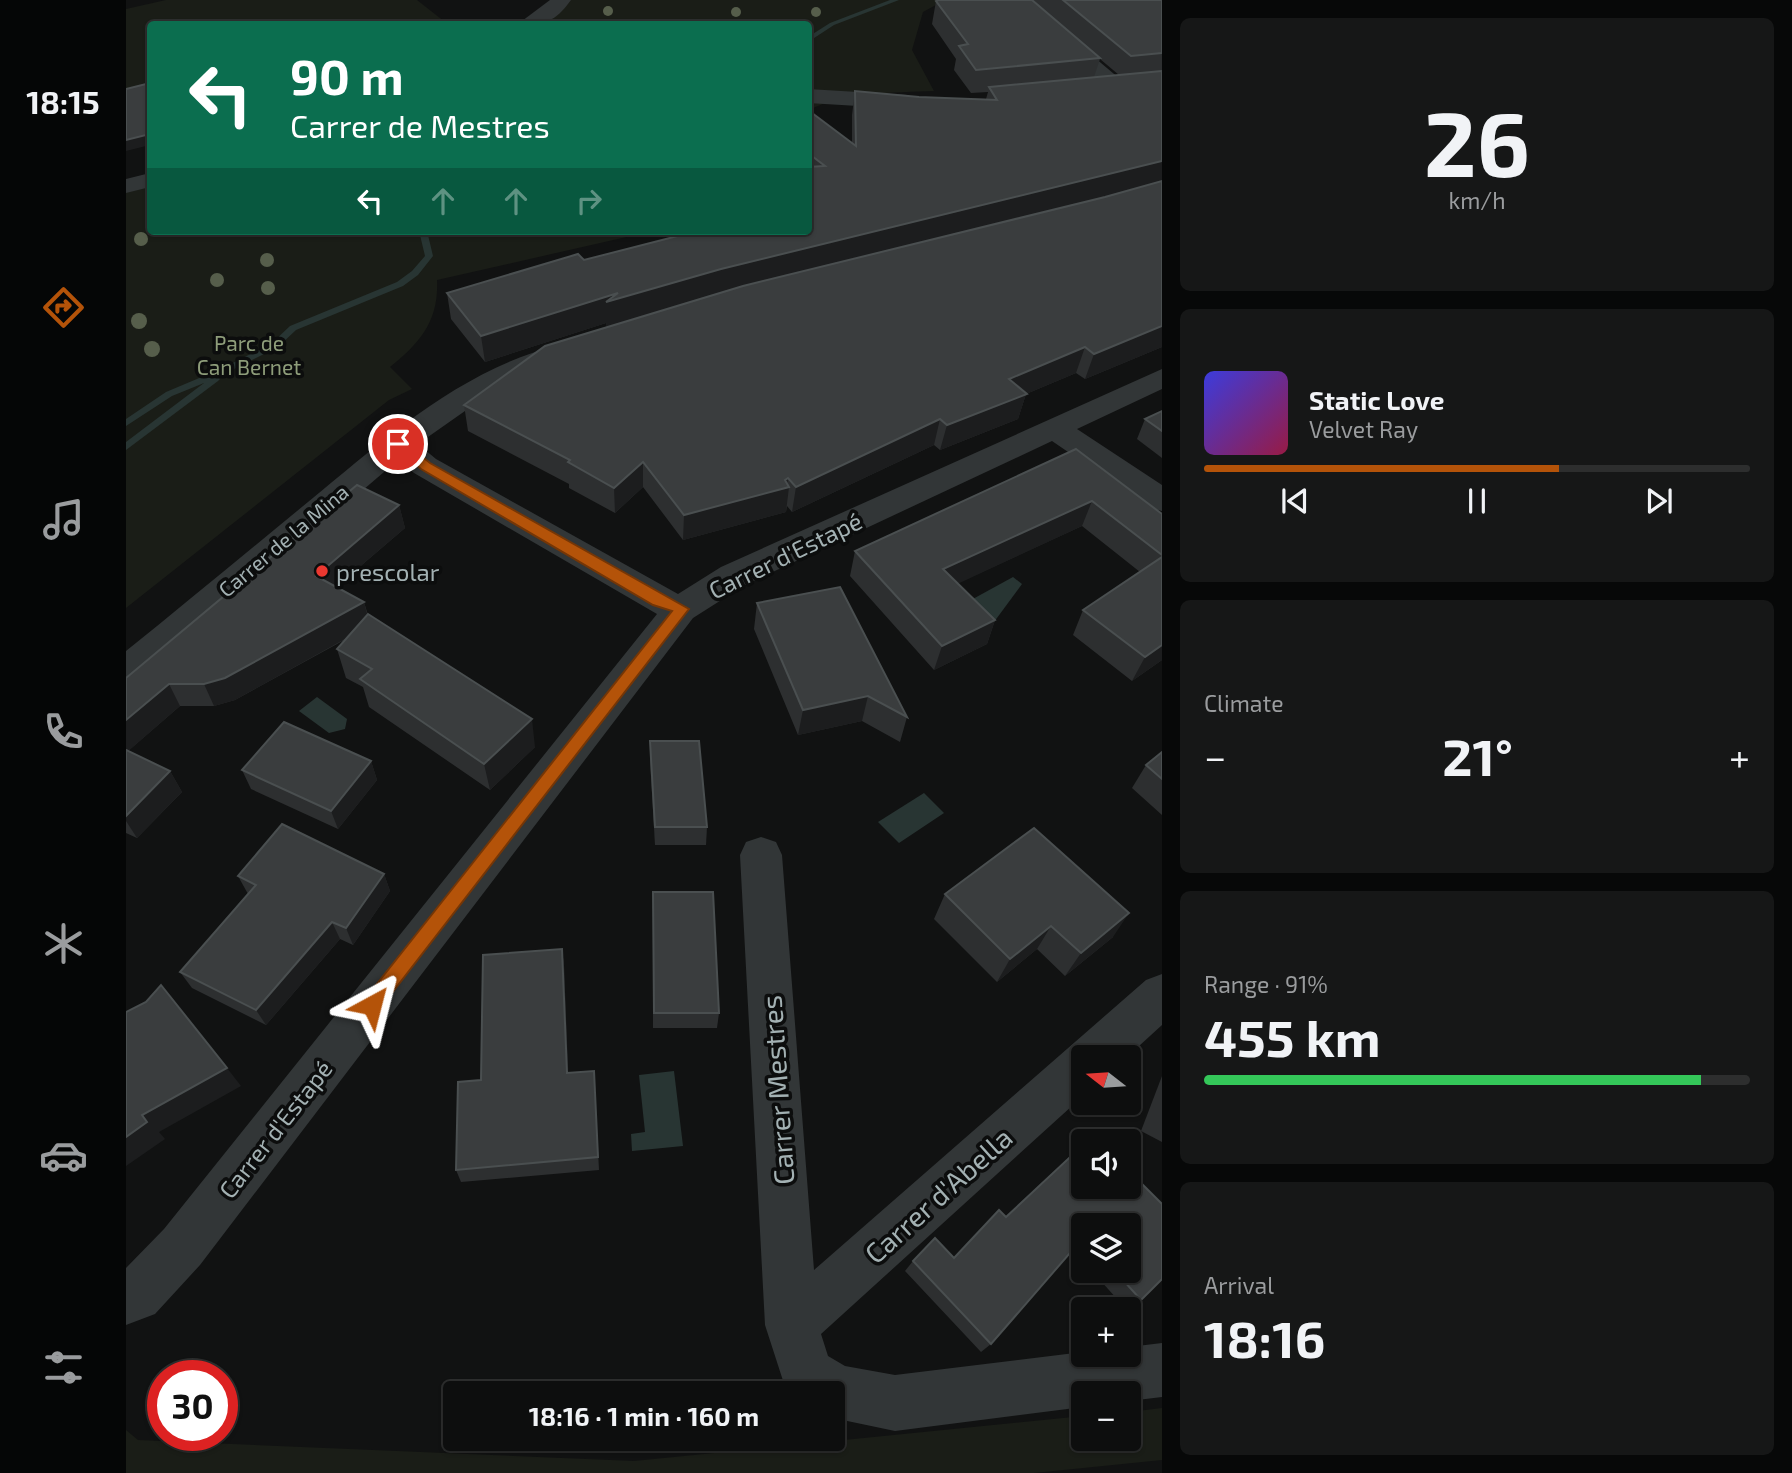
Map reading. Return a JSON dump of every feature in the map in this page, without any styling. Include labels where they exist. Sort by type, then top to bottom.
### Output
[{"type":"street","points":[[535,21],[544,17],[562,0]]},
{"type":"street","points":[[1014,0],[1129,88],[1084,93]]},
{"type":"street","points":[[812,96],[929,103]]},
{"type":"street","name":"Carrer de la Mina","points":[[126,672],[398,444],[447,407],[492,379],[583,346]]},
{"type":"street","name":"Carrer d'Estapé","points":[[126,1299],[136,1295],[182,1247],[681,609],[733,576],[1162,378]]},
{"type":"street","points":[[1056,429],[1162,500]]},
{"type":"street","points":[[398,444],[437,473],[659,601],[681,609]]},
{"type":"street","name":"Carrer Mestres","points":[[761,855],[799,1349]]},
{"type":"street","points":[[1106,1045],[1162,995]]},
{"type":"street","name":"Carrer d'Abella","points":[[799,1349],[1071,1077]]},
{"type":"street","points":[[799,1349],[838,1392],[895,1404],[1162,1370]]},
{"type":"green space","points":[[166,0],[417,0],[444,21],[147,21],[147,93],[126,97],[126,9]]},
{"type":"green space","points":[[568,0],[945,0],[923,12],[912,50],[934,91],[854,96],[812,109],[812,21],[532,21]]},
{"type":"green space","name":"Parc de Can Bernet","points":[[147,185],[147,235],[635,235],[437,280],[435,308],[426,330],[390,367],[412,389],[389,400],[126,608],[126,190]]},
{"type":"green space","points":[[1162,1408],[1162,1460],[1034,1473],[126,1473],[126,1430],[138,1440],[147,1440],[147,1451],[238,1451],[238,1444],[634,1461],[734,1451],[845,1451],[845,1440],[1071,1417],[1071,1451],[1141,1451],[1141,1411]]},
{"type":"shaded area","points":[[1013,577],[1022,584],[994,622],[971,600]]},
{"type":"shaded area","points":[[317,697],[347,719],[345,729],[329,733],[299,711]]},
{"type":"shaded area","points":[[924,793],[944,813],[899,843],[878,822]]},
{"type":"shaded area","points":[[674,1071],[683,1146],[632,1151],[631,1134],[645,1132],[639,1075]]},
{"type":"building","points":[[1032,0],[1100,58],[976,70],[959,46],[968,44],[936,1]]},
{"type":"building","points":[[1063,0],[1162,0],[1162,53],[1131,56]]},
{"type":"building","points":[[1162,71],[1162,161],[721,269],[606,302],[618,293],[481,336],[447,293],[578,254],[584,260],[681,235],[812,235],[812,167],[825,166],[812,156],[812,113],[856,146],[855,91],[997,100],[989,87]]},
{"type":"building","points":[[147,84],[147,135],[126,140],[126,89]]},
{"type":"building","points":[[1162,181],[1162,326],[1094,354],[1085,347],[1009,379],[1027,394],[947,425],[940,419],[796,487],[788,478],[785,480],[789,487],[684,515],[643,462],[614,488],[568,462],[570,460],[464,405],[545,346],[743,286]]},
{"type":"building","points":[[1162,411],[1162,431],[1145,419]]},
{"type":"building","points":[[1076,449],[1162,514],[1162,555],[1092,501],[943,569],[995,620],[942,646],[855,551]]},
{"type":"building","points":[[357,485],[399,505],[316,576],[364,602],[225,678],[204,684],[169,684],[126,720],[126,678]]},
{"type":"building","points":[[1162,557],[1162,645],[1145,657],[1083,610]]},
{"type":"building","points":[[840,587],[907,717],[868,696],[803,710],[757,603]]},
{"type":"building","points":[[368,614],[532,719],[484,764],[360,679],[372,669],[337,649]]},
{"type":"building","points":[[284,722],[371,761],[331,811],[242,770]]},
{"type":"building","points":[[650,741],[699,741],[707,827],[655,827]]},
{"type":"building","points":[[126,750],[170,771],[126,816]]},
{"type":"building","points":[[1162,752],[1162,779],[1146,765]]},
{"type":"building","points":[[282,824],[384,874],[346,928],[332,922],[256,1010],[180,972],[256,885],[238,876]]},
{"type":"building","points":[[1034,828],[1129,913],[1081,953],[1051,926],[1010,959],[945,894]]},
{"type":"building","points":[[653,892],[713,892],[719,1013],[654,1013]]},
{"type":"building","points":[[562,949],[567,1073],[594,1071],[598,1157],[456,1170],[458,1082],[481,1080],[483,955]]},
{"type":"building","points":[[161,985],[227,1068],[142,1115],[147,1122],[126,1137],[126,1012],[146,1002]]},
{"type":"building","points":[[1071,1156],[1071,1199],[1141,1199],[1141,1183],[1162,1204],[1162,1279],[1141,1300],[1126,1283],[1141,1283],[1141,1213],[1071,1213],[1071,1252],[991,1344],[913,1261],[935,1238],[954,1258],[999,1210],[1006,1217]]},
{"type":"waterway","points":[[812,37],[832,24],[896,0]]},
{"type":"waterway","points":[[126,423],[169,394],[226,370],[275,345],[293,328],[400,284],[415,273],[429,256],[424,235]]},
{"type":"waterway","points":[[126,447],[215,379]]},
{"type":"place","name":"prescolar","points":[[322,571]]},
{"type":"route","points":[[372,1005],[681,609],[659,601],[425,466],[398,444]]}]
